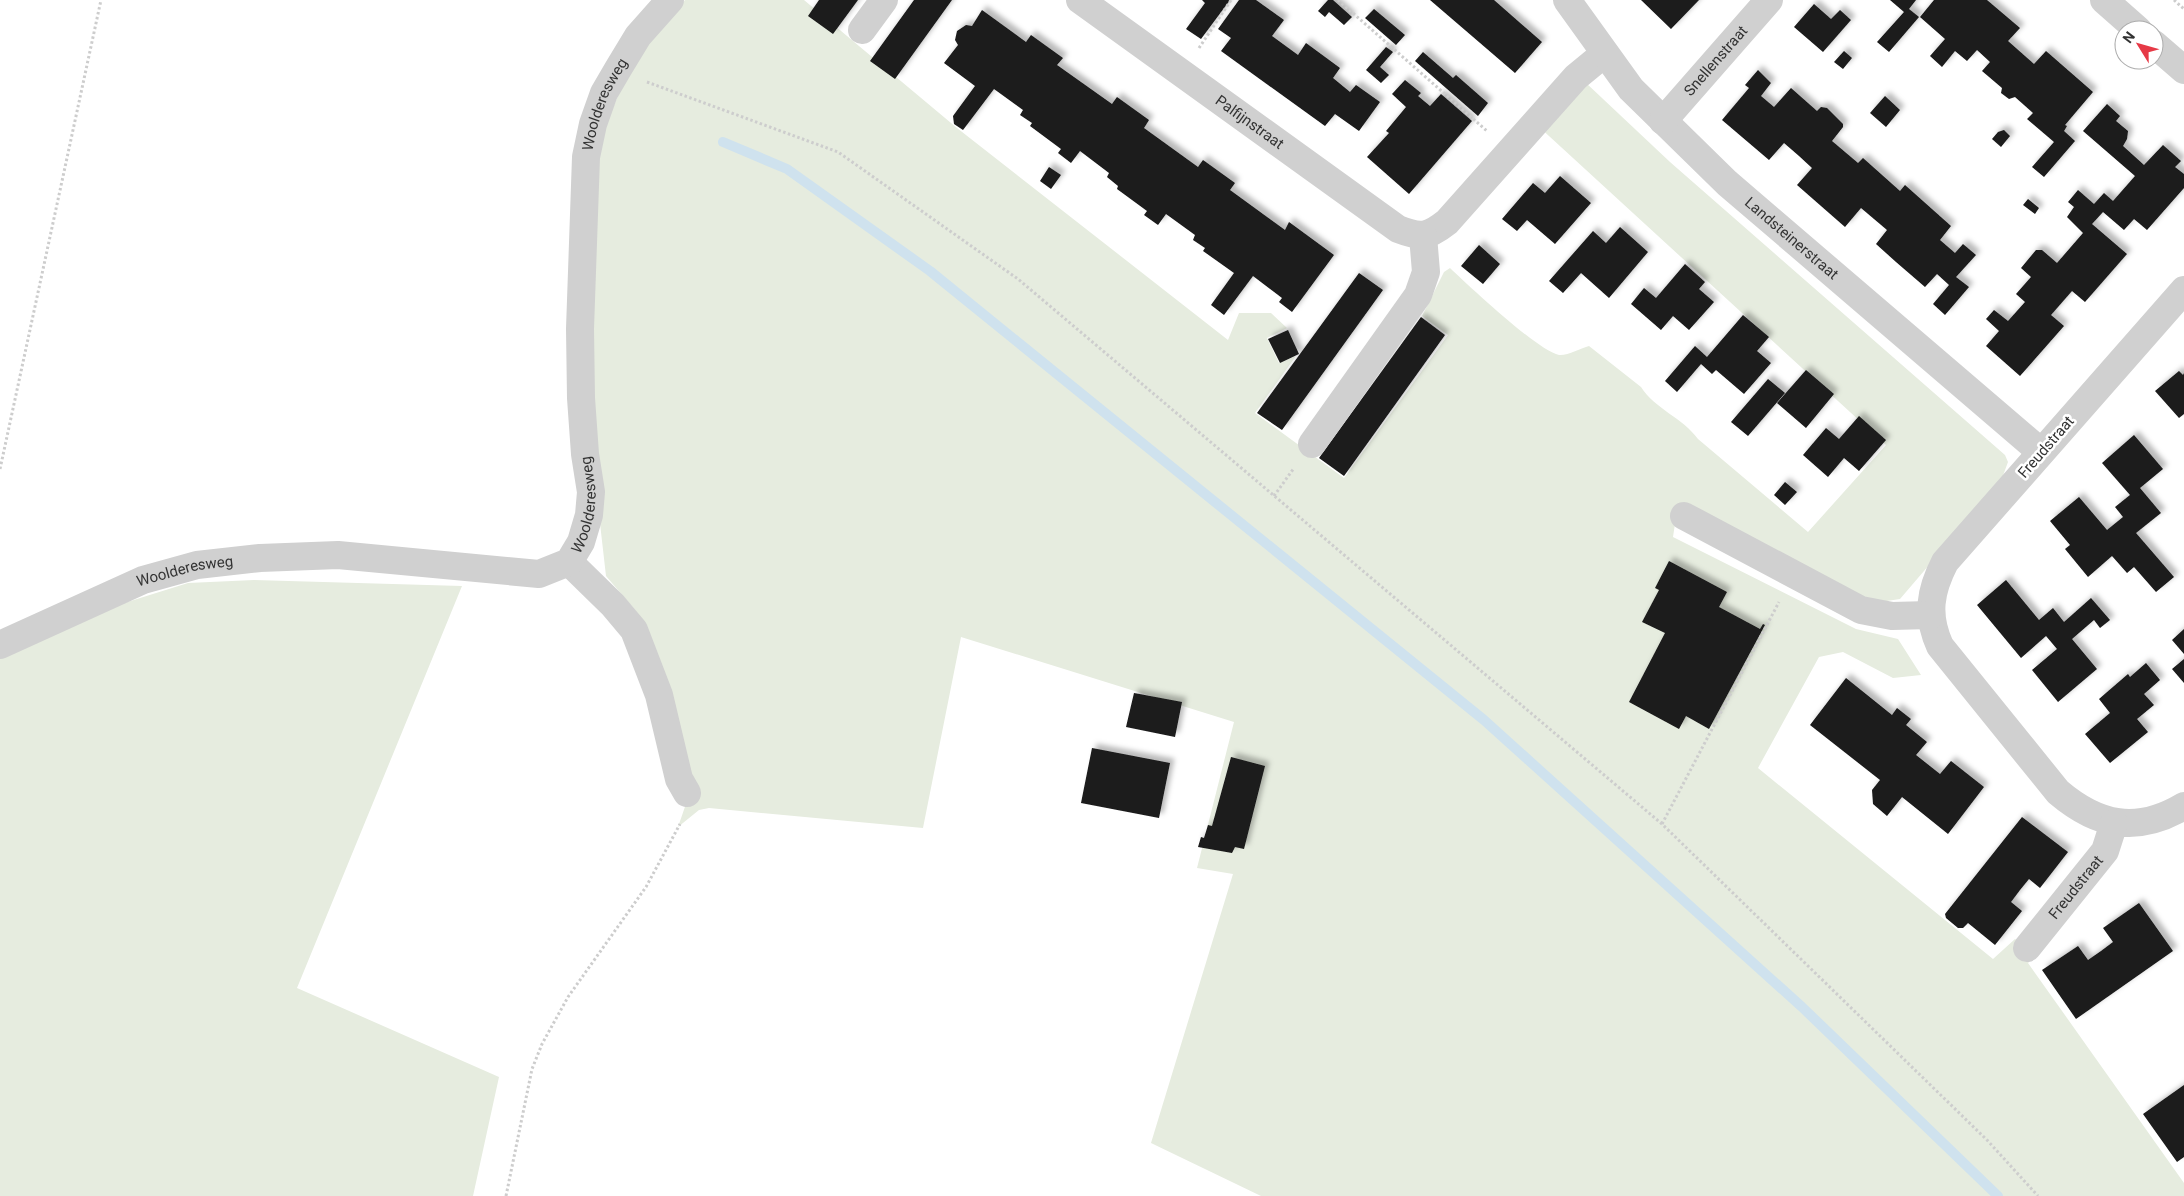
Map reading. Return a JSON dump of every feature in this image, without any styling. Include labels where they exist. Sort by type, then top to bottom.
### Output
[{"type":"street","name":"Woolderesweg","points":[[0,645],[143,580],[197,565],[260,558],[338,555],[539,574],[569,562],[580,542],[589,515],[591,492],[585,454],[580,348],[586,157],[593,124],[604,93],[638,36],[670,0]]},
{"type":"street","points":[[862,30],[884,0]]},
{"type":"street","name":"Palfijnstraat","points":[[1080,0],[1398,229],[1412,235],[1423,236]]},
{"type":"street","name":"Landsteinerstraat","points":[[1567,0],[1631,89],[1727,184],[2041,452]]},
{"type":"street","name":"Snellenstraat","points":[[1663,121],[1769,0]]},
{"type":"street","points":[[2104,0],[2127,20]]},
{"type":"street","points":[[2164,53],[2184,70]]},
{"type":"street","points":[[1312,444],[1418,295],[1426,272],[1423,236],[1434,233],[1447,222],[1576,77],[1604,54]]},
{"type":"street","name":"Freudstraat","points":[[2184,290],[1945,562],[1936,579],[1930,615],[1932,628],[1940,646],[2058,792],[2072,804],[2089,814],[2114,823],[2143,823],[2174,812],[2184,806]]},
{"type":"street","points":[[1684,516],[1861,610],[1892,616],[1930,615]]},
{"type":"street","points":[[569,562],[613,605],[634,630],[659,695],[679,779],[687,792]]},
{"type":"street","name":"Freudstraat","points":[[2027,948],[2105,851],[2114,823]]},
{"type":"path","points":[[0,469],[101,0]]},
{"type":"path","points":[[1181,73],[1231,0]]},
{"type":"path","points":[[1338,0],[1510,151]]},
{"type":"path","points":[[2174,0],[2184,9]]},
{"type":"path","points":[[618,69],[654,86],[838,152],[1018,279],[1662,824],[1987,1140],[2038,1196]]},
{"type":"path","points":[[1662,824],[1794,575]]},
{"type":"path","points":[[506,1196],[532,1069],[542,1044],[568,997],[646,887],[669,848],[687,809],[687,792]]},
{"type":"shaded area","points":[[685,0],[804,0],[957,128],[1228,340],[1239,313],[1271,313],[1287,328],[1267,338],[1279,363],[1296,356],[1255,413],[1344,478],[1448,335],[1422,316],[1444,272],[1450,268],[1503,316],[1549,351],[1562,355],[1589,346],[1641,387],[1647,395],[1685,425],[1698,439],[1808,532],[1886,445],[1537,125],[1585,82],[1670,162],[2005,455],[2008,462],[2001,481],[1900,599],[1880,602],[1843,590],[1781,561],[1678,504],[1673,537],[1856,629],[1898,639],[1921,675],[1893,678],[1843,652],[1819,657],[1758,768],[1993,959],[2015,939],[2036,955],[2028,963],[2184,1183],[2184,1196],[1261,1196],[1151,1143],[1233,874],[1197,868],[1234,722],[961,637],[923,828],[709,808],[699,810],[678,827],[688,798],[636,611],[606,576],[588,418],[595,151],[635,55]]},
{"type":"shaded area","points":[[254,580],[462,586],[297,988],[499,1077],[473,1196],[0,1196],[0,658],[121,604],[188,583]]},
{"type":"building","points":[[819,0],[858,0],[833,34],[808,16]]},
{"type":"building","points":[[914,0],[952,0],[895,79],[870,61]]},
{"type":"building","points":[[1202,0],[1230,0],[1201,39],[1186,29],[1205,3]]},
{"type":"building","points":[[1239,0],[1256,0],[1284,20],[1272,36],[1298,55],[1306,43],[1340,68],[1333,78],[1350,92],[1356,85],[1380,102],[1359,131],[1335,114],[1325,126],[1221,51],[1231,38],[1218,29]]},
{"type":"building","points":[[1328,0],[1333,0],[1352,17],[1344,25],[1329,12],[1325,17],[1318,11]]},
{"type":"building","points":[[1430,0],[1494,0],[1542,42],[1515,73]]},
{"type":"building","points":[[1641,0],[1699,0],[1671,29]]},
{"type":"building","points":[[1890,0],[1916,0],[1909,9],[1919,17],[1889,52],[1877,42],[1904,12]]},
{"type":"building","points":[[1934,0],[1987,0],[2020,28],[2008,41],[2034,64],[2046,51],[2093,92],[2065,125],[2067,126],[2064,131],[2075,141],[2044,177],[2032,167],[2054,142],[2027,119],[2033,113],[2015,97],[2009,99],[2001,93],[2002,88],[1982,71],[1990,62],[1977,50],[1967,61],[1955,51],[1942,67],[1930,56],[1945,39],[1920,17]]},
{"type":"building","points":[[1814,4],[1831,19],[1840,10],[1851,20],[1823,52],[1794,27]]},
{"type":"building","points":[[1374,9],[1405,35],[1396,45],[1365,18]]},
{"type":"building","points":[[982,10],[1026,42],[1031,35],[1063,58],[1057,65],[1112,104],[1117,97],[1149,120],[1144,128],[1198,167],[1203,160],[1235,183],[1230,190],[1285,230],[1289,222],[1334,255],[1292,312],[1279,302],[1282,298],[1253,276],[1224,315],[1211,305],[1234,273],[1203,251],[1205,248],[1193,240],[1195,235],[1166,214],[1158,225],[1144,215],[1147,211],[1117,189],[1118,186],[1107,177],[1109,173],[1080,151],[1071,163],[1058,153],[1061,149],[1030,126],[1032,123],[1020,115],[1023,110],[994,89],[963,130],[954,124],[953,116],[975,86],[944,63],[958,45],[955,40],[957,31],[966,25],[972,26]]},
{"type":"building","points":[[1386,47],[1393,52],[1380,67],[1389,75],[1381,83],[1366,70]]},
{"type":"building","points":[[1844,51],[1852,58],[1843,69],[1834,62]]},
{"type":"building","points":[[1423,52],[1453,78],[1456,75],[1488,103],[1478,116],[1415,61]]},
{"type":"building","points":[[1758,70],[1771,83],[1761,96],[1774,107],[1791,88],[1817,111],[1821,107],[1827,108],[1843,124],[1843,127],[1832,141],[1858,163],[1863,158],[1900,191],[1905,185],[1951,226],[1940,240],[1955,253],[1963,244],[1976,255],[1956,277],[1969,287],[1945,315],[1933,304],[1949,285],[1937,274],[1925,287],[1896,262],[1876,244],[1887,230],[1861,208],[1845,227],[1797,185],[1812,168],[1799,156],[1784,143],[1769,160],[1722,120],[1749,88],[1745,85]]},
{"type":"building","points":[[1405,80],[1421,93],[1418,96],[1430,106],[1441,94],[1472,121],[1409,194],[1367,157],[1389,133],[1386,131],[1406,107],[1392,94]]},
{"type":"building","points":[[1885,96],[1900,110],[1886,127],[1870,113]]},
{"type":"building","points":[[2107,104],[2120,116],[2116,121],[2128,131],[2127,139],[2123,146],[2144,165],[2163,145],[2181,161],[2175,167],[2184,174],[2184,188],[2147,230],[2134,219],[2124,230],[2103,212],[2092,224],[2127,254],[2085,302],[2072,291],[2051,315],[2064,326],[2020,376],[1986,346],[1999,331],[1986,319],[1994,310],[2008,321],[2025,302],[2016,294],[2031,277],[2021,268],[2036,250],[2042,250],[2057,263],[2083,233],[2067,217],[2074,207],[2068,202],[2078,190],[2094,204],[2104,193],[2113,201],[2135,176],[2083,131]]},
{"type":"building","points":[[2004,130],[2010,136],[2001,147],[1992,139],[1998,132]]},
{"type":"building","points":[[1049,167],[1061,175],[1051,189],[1040,181]]},
{"type":"building","points":[[1560,176],[1591,203],[1555,244],[1527,220],[1517,231],[1502,219],[1533,183],[1545,193]]},
{"type":"building","points":[[2028,199],[2039,208],[2035,214],[2023,205]]},
{"type":"building","points":[[1620,227],[1648,252],[1609,298],[1581,273],[1563,293],[1549,281],[1593,231],[1606,243]]},
{"type":"building","points":[[1479,245],[1500,264],[1483,284],[1461,266]]},
{"type":"building","points":[[1685,264],[1705,282],[1699,289],[1714,302],[1689,330],[1673,316],[1661,330],[1631,304],[1644,288],[1656,298]]},
{"type":"building","points":[[1359,273],[1383,290],[1282,430],[1257,413]]},
{"type":"building","points":[[1743,315],[1769,337],[1757,351],[1771,363],[1744,394],[1716,370],[1712,374],[1701,364],[1677,392],[1665,381],[1695,346],[1707,357]]},
{"type":"building","points":[[1421,317],[1445,335],[1344,476],[1319,458]]},
{"type":"building","points":[[1288,330],[1299,354],[1280,363],[1268,339]]},
{"type":"building","points":[[1806,370],[1834,394],[1806,428],[1777,403]]},
{"type":"building","points":[[2179,371],[2183,375],[2184,373],[2184,414],[2179,418],[2155,391]]},
{"type":"building","points":[[1768,379],[1785,393],[1748,436],[1731,422]]},
{"type":"building","points":[[1859,416],[1886,440],[1859,471],[1844,458],[1828,477],[1803,455],[1826,428],[1839,439]]},
{"type":"building","points":[[2134,435],[2163,469],[2140,488],[2161,513],[2136,533],[2174,577],[2156,592],[2134,567],[2127,573],[2112,556],[2088,577],[2065,549],[2070,545],[2050,521],[2079,497],[2107,530],[2123,517],[2115,507],[2130,495],[2102,463]]},
{"type":"building","points":[[1785,482],[1797,492],[1785,505],[1774,495]]},
{"type":"building","points":[[1669,561],[1727,592],[1719,607],[1760,629],[1763,624],[1765,625],[1709,729],[1686,716],[1679,729],[1629,702],[1665,633],[1642,622],[1659,590],[1655,588]]},
{"type":"building","points":[[2006,580],[2039,620],[2053,608],[2064,622],[2091,598],[2110,620],[2100,628],[2094,620],[2072,639],[2097,669],[2058,702],[2032,670],[2057,649],[2046,636],[2021,658],[1977,605]]},
{"type":"building","points":[[2184,629],[2184,654],[2172,640]]},
{"type":"building","points":[[2184,659],[2184,683],[2172,669]]},
{"type":"building","points":[[2146,663],[2160,680],[2144,694],[2154,705],[2137,719],[2148,732],[2110,763],[2085,734],[2110,713],[2099,699],[2128,674],[2130,677]]},
{"type":"building","points":[[1846,678],[1892,715],[1897,708],[1911,719],[1906,725],[1927,742],[1916,755],[1940,774],[1951,761],[1984,787],[1948,834],[1902,797],[1887,816],[1873,804],[1872,790],[1880,780],[1810,725]]},
{"type":"building","points":[[1134,693],[1182,702],[1175,737],[1126,727]]},
{"type":"building","points":[[1092,748],[1170,763],[1159,818],[1081,803]]},
{"type":"building","points":[[1231,757],[1265,766],[1244,849],[1235,847],[1232,853],[1198,847],[1201,837],[1204,838],[1208,825],[1212,826]]},
{"type":"building","points":[[2022,817],[2068,852],[2040,888],[2029,879],[2020,890],[2011,902],[2022,911],[1995,945],[1968,923],[1963,928],[1958,928],[1946,918],[1945,914]]},
{"type":"building","points":[[2139,903],[2173,951],[2076,1019],[2042,970],[2078,946],[2088,960],[2113,942],[2103,928]]},
{"type":"building","points":[[2184,1085],[2184,1157],[2177,1162],[2143,1114]]},
{"type":"waterway","points":[[723,142],[787,169],[930,271],[1484,720],[1802,1007],[1998,1196]]}]
